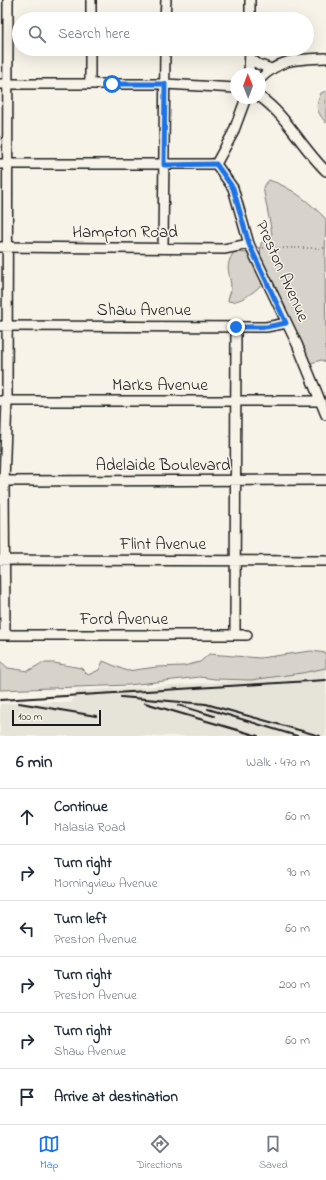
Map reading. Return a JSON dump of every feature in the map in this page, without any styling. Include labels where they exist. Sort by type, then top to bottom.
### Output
[{"type":"street","points":[[0,9],[8,0]]},
{"type":"street","points":[[3,635],[2,481],[4,84],[8,0]]},
{"type":"street","points":[[90,12],[91,0]]},
{"type":"street","points":[[165,12],[166,0]]},
{"type":"street","points":[[250,0],[250,12]]},
{"type":"street","points":[[90,56],[90,83]]},
{"type":"street","points":[[163,248],[165,56]]},
{"type":"street","points":[[250,56],[250,68]]},
{"type":"street","points":[[252,56],[258,64],[271,69]]},
{"type":"street","points":[[266,74],[271,69],[292,59],[326,58]]},
{"type":"street","points":[[4,84],[165,84],[230,88]]},
{"type":"street","points":[[266,101],[274,106],[308,151],[326,171]]},
{"type":"street","points":[[4,164],[216,164],[233,133],[244,104]]},
{"type":"street","name":"Preston Avenue","points":[[216,164],[233,188],[250,246],[313,381],[326,415]]},
{"type":"street","name":"Hampton Road","points":[[4,247],[224,248],[250,246]]},
{"type":"street","name":"Shaw Avenue","points":[[3,326],[271,327],[286,323]]},
{"type":"street","points":[[235,635],[236,327]]},
{"type":"street","name":"Marks Avenue","points":[[3,401],[320,401]]},
{"type":"street","name":"Adelaide Boulevard","points":[[2,481],[326,480]]},
{"type":"street","name":"Flint Avenue","points":[[3,560],[326,561]]},
{"type":"street","name":"Ford Avenue","points":[[3,635],[247,635]]},
{"type":"path","points":[[250,246],[326,248]]},
{"type":"shaded area","points":[[326,91],[326,123],[318,112],[317,106],[321,93]]},
{"type":"shaded area","points":[[269,180],[293,191],[326,219],[326,362],[321,360],[311,363],[305,358],[260,258],[261,243],[272,234],[263,187]]},
{"type":"shaded area","points":[[234,252],[248,253],[259,274],[262,284],[246,297],[237,301],[228,301],[231,283],[228,267]]},
{"type":"shaded area","points":[[311,651],[326,653],[326,668],[251,680],[200,677],[129,685],[0,690],[0,661],[8,668],[28,671],[42,663],[54,663],[81,668],[88,675],[99,670],[103,661],[127,671],[157,667],[184,666],[200,662],[209,654],[260,658]]},
{"type":"shaded area","points":[[326,668],[326,736],[0,736],[0,704],[71,703],[76,691],[251,680]]},
{"type":"railway","points":[[0,700],[326,680]]},
{"type":"railway","points":[[121,697],[206,704],[320,736]]},
{"type":"railway","points":[[19,703],[96,716]]},
{"type":"railway","points":[[145,703],[258,736]]},
{"type":"railway","points":[[178,705],[214,716]]},
{"type":"railway","points":[[208,709],[297,736]]},
{"type":"route","points":[[112,84],[165,84],[164,165],[216,164],[233,188],[249,244],[286,323],[275,327],[236,327]]}]
